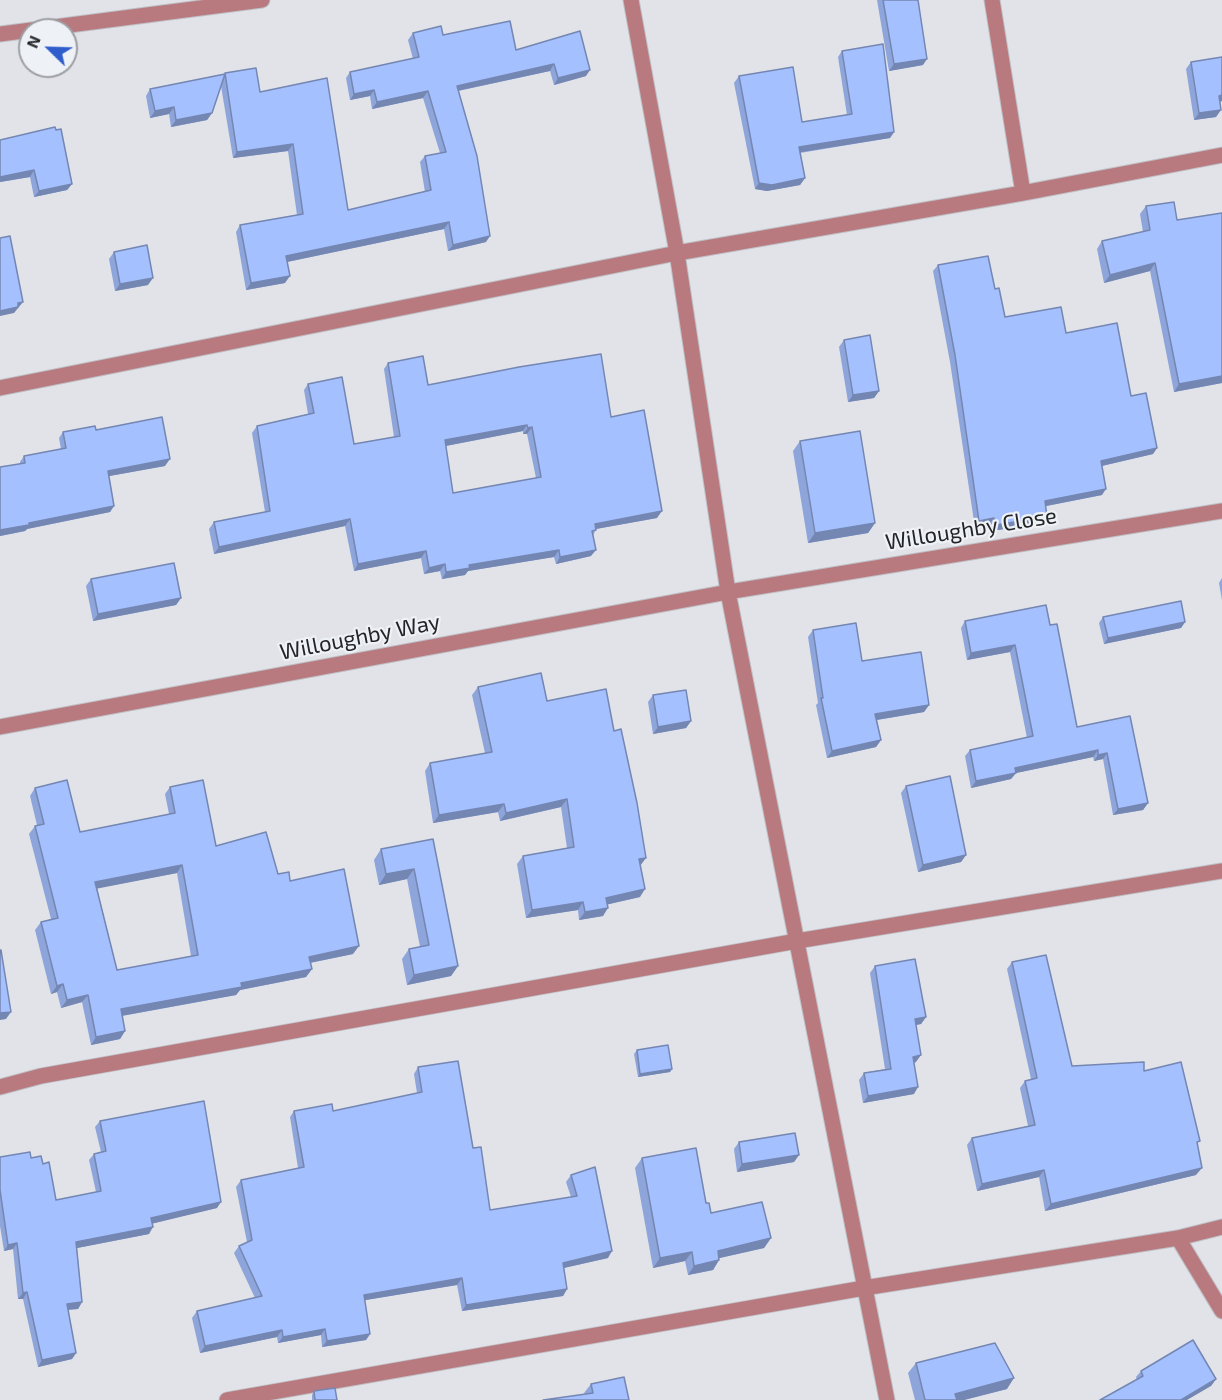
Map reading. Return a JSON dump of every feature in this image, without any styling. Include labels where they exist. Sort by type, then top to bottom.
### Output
[{"type":"street","points":[[0,34],[262,0]]},
{"type":"street","points":[[631,0],[677,253],[728,592],[887,1400]]},
{"type":"street","points":[[992,0],[1023,193]]},
{"type":"street","points":[[0,388],[677,253],[1023,193],[1222,155]]},
{"type":"street","name":"Willoughby Close","points":[[728,592],[1222,511]]},
{"type":"street","name":"Willoughby Way","points":[[0,727],[728,592]]},
{"type":"street","points":[[0,1087],[41,1076],[797,941],[1222,871]]},
{"type":"street","points":[[227,1400],[864,1288],[1178,1238],[1222,1227]]},
{"type":"street","points":[[1178,1238],[1222,1311]]},
{"type":"building","points":[[883,0],[918,0],[927,59],[894,64]]},
{"type":"building","points":[[510,21],[516,50],[580,31],[590,70],[558,78],[554,64],[457,86],[477,156],[490,236],[453,245],[449,222],[286,256],[290,276],[251,283],[240,225],[303,214],[293,144],[237,152],[225,73],[256,68],[260,92],[327,78],[348,210],[431,190],[425,156],[446,152],[428,91],[377,102],[374,90],[354,94],[350,72],[419,57],[413,33],[441,26],[443,35]]},
{"type":"building","points":[[883,44],[894,132],[799,147],[805,178],[772,185],[759,183],[739,76],[793,67],[802,122],[852,114],[842,51]]},
{"type":"building","points":[[1222,57],[1222,95],[1219,96],[1221,110],[1199,113],[1191,62]]},
{"type":"building","points":[[225,74],[212,113],[176,120],[174,107],[155,111],[150,89]]},
{"type":"building","points":[[55,127],[56,130],[61,129],[72,184],[39,191],[34,170],[0,177],[0,140]]},
{"type":"building","points":[[1174,202],[1177,220],[1222,213],[1222,376],[1179,384],[1155,263],[1110,275],[1102,241],[1150,230],[1146,206]]},
{"type":"building","points":[[10,236],[23,302],[18,303],[18,307],[0,311],[0,238]]},
{"type":"building","points":[[147,245],[153,278],[120,284],[114,252]]},
{"type":"building","points":[[988,256],[995,289],[999,288],[1005,317],[1061,307],[1066,333],[1117,323],[1131,396],[1146,393],[1157,448],[1101,461],[1106,489],[1045,501],[1047,517],[995,525],[994,518],[979,521],[955,355],[938,265]]},
{"type":"building","points":[[870,335],[879,391],[853,395],[844,340]]},
{"type":"building","points":[[601,354],[611,417],[644,410],[662,511],[595,524],[596,530],[592,531],[596,550],[560,557],[559,550],[469,565],[470,568],[446,572],[445,564],[429,568],[426,551],[358,564],[350,519],[219,547],[214,522],[270,511],[257,426],[314,413],[308,384],[342,377],[354,444],[400,436],[388,363],[423,356],[428,385]],"holes":[[[527,425],[528,428],[532,427],[541,477],[453,493],[445,440]]]},
{"type":"building","points":[[162,417],[170,459],[108,471],[114,506],[0,530],[0,467],[25,463],[24,456],[66,448],[63,432],[95,426],[96,430]]},
{"type":"building","points":[[860,431],[875,523],[815,533],[800,441]]},
{"type":"building","points":[[174,563],[181,598],[98,614],[91,579]]},
{"type":"building","points":[[1181,601],[1185,622],[1108,638],[1103,617]]},
{"type":"building","points":[[1046,605],[1050,625],[1057,624],[1077,727],[1130,716],[1148,803],[1118,809],[1107,753],[1098,755],[1098,750],[1015,768],[1016,773],[976,781],[970,750],[1033,736],[1015,645],[971,653],[965,621]]},
{"type":"building","points":[[856,623],[862,661],[921,652],[929,705],[875,714],[881,740],[832,751],[821,698],[823,698],[813,630]]},
{"type":"building","points":[[541,673],[547,701],[606,689],[614,731],[621,729],[646,858],[639,859],[645,889],[606,898],[608,908],[585,912],[583,902],[532,910],[523,856],[574,847],[567,799],[506,813],[504,804],[439,815],[430,763],[492,752],[478,687]]},
{"type":"building","points":[[686,690],[691,721],[658,727],[653,695]]},
{"type":"building","points":[[950,776],[966,855],[923,865],[906,786]]},
{"type":"building","points":[[67,780],[80,832],[175,813],[170,787],[203,780],[216,846],[266,832],[278,874],[289,872],[290,881],[344,869],[359,946],[309,957],[312,969],[241,983],[242,987],[121,1009],[125,1031],[96,1037],[88,995],[67,1000],[63,984],[57,986],[41,922],[58,918],[35,826],[44,824],[35,788]],"holes":[[[182,865],[198,955],[117,970],[95,882]]]},
{"type":"building","points":[[433,839],[458,966],[414,975],[409,949],[429,945],[414,869],[386,874],[381,849]]},
{"type":"building","points":[[0,950],[11,1012],[0,1013]]},
{"type":"building","points":[[1046,955],[1072,1066],[1144,1062],[1144,1071],[1181,1062],[1200,1141],[1197,1142],[1202,1168],[1051,1204],[1044,1170],[982,1184],[972,1138],[1035,1125],[1025,1081],[1037,1078],[1012,962]]},
{"type":"building","points":[[915,959],[926,1017],[915,1019],[921,1055],[913,1057],[918,1087],[868,1096],[864,1073],[891,1069],[875,966]]},
{"type":"building","points":[[668,1045],[672,1069],[640,1074],[637,1050]]},
{"type":"building","points":[[458,1061],[473,1148],[481,1147],[490,1210],[577,1196],[571,1175],[595,1167],[612,1251],[563,1263],[567,1289],[466,1305],[462,1278],[364,1295],[370,1334],[327,1341],[325,1329],[283,1337],[282,1330],[205,1346],[197,1311],[262,1296],[239,1246],[252,1240],[241,1180],[304,1167],[294,1111],[332,1104],[333,1111],[422,1092],[418,1067]]},
{"type":"building","points":[[204,1101],[221,1202],[151,1218],[153,1227],[76,1242],[82,1302],[67,1304],[76,1353],[42,1360],[27,1292],[23,1293],[17,1243],[8,1245],[0,1190],[0,1157],[30,1152],[31,1158],[41,1156],[43,1164],[49,1162],[56,1200],[101,1191],[94,1154],[106,1151],[100,1121]]},
{"type":"building","points":[[795,1133],[799,1155],[742,1164],[739,1142]]},
{"type":"building","points":[[696,1148],[706,1203],[709,1203],[711,1213],[762,1202],[771,1238],[718,1251],[719,1260],[694,1266],[692,1252],[660,1258],[642,1158]]},
{"type":"building","points":[[1193,1340],[1216,1379],[1181,1400],[1100,1400],[1143,1376],[1141,1371]]},
{"type":"building","points":[[995,1343],[1014,1378],[955,1394],[957,1400],[925,1400],[916,1363]]},
{"type":"building","points":[[624,1377],[629,1400],[543,1400],[593,1393],[591,1384]]},
{"type":"building","points":[[335,1388],[337,1400],[315,1400],[314,1391]]}]
